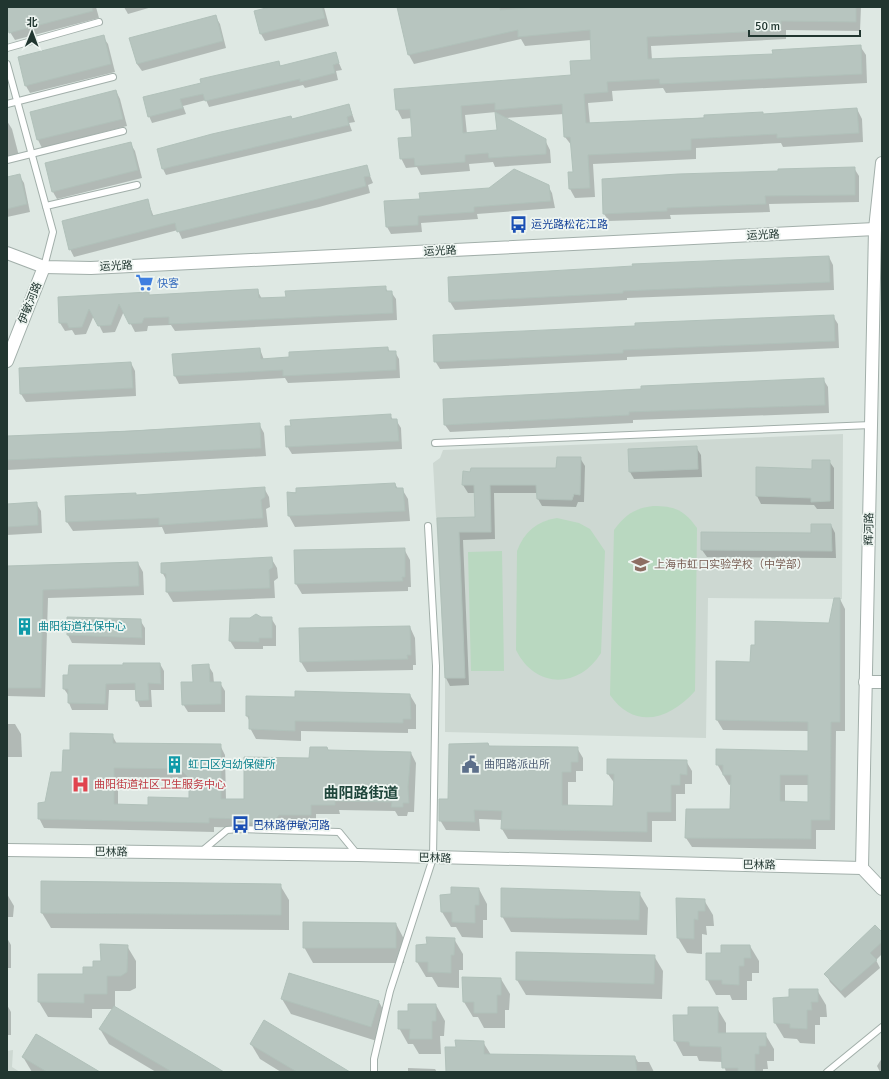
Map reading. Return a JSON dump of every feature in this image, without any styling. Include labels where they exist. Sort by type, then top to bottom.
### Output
[{"type":"street","name":"辉河路","points":[[862,868],[875,229],[882,163]]},
{"type":"street","name":"运光路","points":[[7,253],[44,268],[91,268],[522,248],[875,229]]},
{"type":"street","name":"伊敏河路","points":[[7,361],[44,268]]},
{"type":"street","points":[[865,682],[882,682]]},
{"type":"street","name":"巴林路","points":[[7,850],[200,854],[358,855],[862,868]]},
{"type":"street","points":[[862,868],[882,889]]},
{"type":"lane","points":[[7,48],[99,22]]},
{"type":"lane","points":[[7,64],[53,232],[44,268]]},
{"type":"lane","points":[[7,104],[113,77]]},
{"type":"lane","points":[[7,160],[124,131]]},
{"type":"lane","points":[[46,206],[137,185]]},
{"type":"lane","points":[[435,443],[871,425]]},
{"type":"lane","points":[[374,1072],[374,1058],[390,991],[433,858],[436,666],[428,526]]},
{"type":"lane","points":[[200,854],[227,830],[239,830],[339,832],[358,855]]},
{"type":"lane","points":[[827,1072],[882,1027]]},
{"type":"shaded area","name":"上海市虹口实验学校（中学部）","points":[[843,434],[842,599],[708,598],[706,738],[445,732],[445,678],[433,463],[440,458],[443,450]]},
{"type":"shaded area","points":[[13,1050],[12,1067],[20,1072],[7,1072],[7,1051]]},
{"type":"green space","points":[[653,506],[667,507],[678,510],[688,517],[697,528],[695,691],[685,701],[664,714],[652,717],[641,717],[630,714],[610,695],[614,530],[626,516],[641,508]]},
{"type":"green space","points":[[557,518],[579,523],[590,529],[605,551],[601,653],[592,665],[581,673],[569,678],[557,680],[545,678],[534,672],[524,663],[516,650],[517,551],[523,538],[532,528],[543,522]]},
{"type":"green space","points":[[502,551],[504,671],[471,671],[468,552]]},
{"type":"building","points":[[7,7],[92,7],[93,11],[9,33],[7,24]]},
{"type":"building","points":[[270,7],[322,7],[325,18],[260,34],[254,11]]},
{"type":"building","points":[[397,7],[500,7],[500,10],[537,7],[856,7],[856,22],[781,21],[781,30],[647,37],[648,59],[773,54],[772,50],[861,45],[862,74],[660,84],[659,79],[607,82],[608,92],[584,94],[586,123],[704,118],[704,115],[763,112],[763,114],[857,108],[859,133],[777,138],[777,134],[691,139],[691,150],[588,155],[590,188],[569,189],[568,172],[573,172],[570,137],[564,137],[562,104],[495,110],[495,103],[461,106],[463,133],[497,130],[495,112],[546,139],[546,154],[489,158],[488,153],[465,155],[465,162],[415,166],[414,158],[400,159],[398,138],[412,137],[410,109],[396,110],[394,89],[571,75],[570,61],[591,60],[590,30],[518,37],[518,30],[408,55]]},
{"type":"building","points":[[216,15],[223,41],[137,64],[129,38]]},
{"type":"building","points":[[104,35],[111,64],[25,86],[18,57]]},
{"type":"building","points":[[336,52],[339,63],[333,65],[335,73],[300,82],[300,79],[205,101],[203,94],[180,99],[183,108],[148,117],[143,97],[201,83],[200,79],[279,61],[280,66]]},
{"type":"building","points":[[116,90],[123,119],[37,140],[30,112]]},
{"type":"building","points":[[349,104],[352,115],[347,117],[349,125],[162,169],[157,149],[212,134],[291,116],[292,119]]},
{"type":"building","points":[[131,142],[138,170],[52,192],[45,163]]},
{"type":"building","points":[[367,165],[370,176],[364,177],[366,186],[314,200],[177,232],[175,223],[69,250],[62,221],[148,199],[152,216]]},
{"type":"building","points":[[855,167],[855,195],[765,196],[766,204],[667,208],[667,211],[603,214],[602,179],[678,174],[778,171],[778,169]]},
{"type":"building","points":[[514,169],[549,185],[551,201],[474,207],[474,212],[418,216],[418,225],[386,227],[384,201],[420,199],[419,193],[489,188]]},
{"type":"building","points":[[20,174],[27,204],[7,209],[7,177]]},
{"type":"building","points":[[829,256],[830,282],[623,291],[623,293],[449,302],[448,277],[633,266],[632,264]]},
{"type":"building","points":[[386,286],[386,291],[392,291],[393,313],[169,324],[169,317],[144,318],[142,323],[129,324],[119,304],[111,325],[98,326],[89,309],[82,327],[69,328],[67,323],[59,323],[58,297],[149,292],[149,295],[258,289],[259,298],[286,297],[285,291]]},
{"type":"building","points":[[834,315],[835,341],[623,350],[623,353],[434,362],[433,335],[635,326],[635,323]]},
{"type":"building","points":[[388,347],[388,351],[396,351],[396,370],[283,376],[283,370],[174,376],[172,354],[260,348],[261,359],[289,357],[289,352]]},
{"type":"building","points":[[131,362],[133,388],[20,394],[19,368]]},
{"type":"building","points":[[824,378],[825,405],[629,412],[629,415],[444,425],[443,399],[641,389],[641,386]]},
{"type":"building","points":[[391,414],[391,419],[397,419],[399,441],[286,447],[285,426],[291,426],[290,420]]},
{"type":"building","points":[[260,423],[261,448],[7,460],[7,436],[132,431]]},
{"type":"building","points":[[697,446],[698,469],[629,472],[628,449]]},
{"type":"building","points":[[557,457],[581,457],[580,495],[574,494],[572,500],[537,499],[536,485],[490,485],[491,532],[459,532],[465,678],[445,678],[437,518],[475,517],[474,485],[462,485],[463,471],[470,472],[471,468],[556,468]]},
{"type":"building","points":[[812,460],[830,460],[830,501],[811,502],[811,498],[756,496],[756,467],[812,469]]},
{"type":"building","points":[[395,483],[396,488],[403,488],[405,511],[288,516],[287,492],[296,493],[296,488]]},
{"type":"building","points":[[265,487],[265,497],[261,500],[263,518],[159,525],[159,518],[66,522],[65,496],[136,493],[136,495]]},
{"type":"building","points":[[37,502],[38,525],[7,527],[7,504]]},
{"type":"building","points":[[811,524],[831,524],[832,551],[701,550],[701,532],[811,533]]},
{"type":"building","points":[[405,548],[405,577],[402,577],[403,581],[295,584],[294,550]]},
{"type":"building","points":[[272,557],[273,567],[269,570],[270,588],[166,592],[166,574],[161,573],[161,563]]},
{"type":"building","points":[[138,562],[139,586],[43,590],[41,688],[7,688],[7,566]]},
{"type":"building","points":[[834,598],[840,598],[840,722],[831,722],[830,820],[811,820],[811,839],[685,838],[686,809],[730,809],[731,775],[723,775],[723,765],[716,765],[716,749],[808,751],[808,722],[716,720],[716,661],[750,662],[751,645],[755,645],[755,621],[829,623]],"holes":[[[780,775],[808,775],[808,802],[780,801]]]},
{"type":"building","points":[[256,614],[261,617],[272,617],[272,638],[259,638],[259,642],[229,641],[230,618],[250,618]]},
{"type":"building","points":[[67,617],[141,619],[142,638],[67,635]]},
{"type":"building","points":[[410,626],[411,655],[407,655],[408,659],[300,662],[299,628]]},
{"type":"building","points":[[123,663],[160,663],[161,684],[148,683],[149,700],[136,701],[135,683],[106,684],[105,704],[68,703],[68,689],[63,689],[63,675],[68,675],[69,665],[123,665]]},
{"type":"building","points":[[209,664],[210,682],[221,682],[221,704],[182,705],[181,682],[193,682],[192,665]]},
{"type":"building","points":[[295,691],[410,694],[411,719],[403,719],[403,723],[295,721],[295,731],[249,729],[249,716],[246,716],[246,696],[295,697]]},
{"type":"building","points":[[70,733],[113,734],[113,743],[221,744],[221,799],[244,799],[244,757],[309,758],[310,747],[327,747],[328,750],[411,752],[408,787],[409,803],[403,803],[403,807],[391,807],[392,802],[335,801],[335,805],[311,805],[311,815],[279,815],[273,823],[242,822],[242,819],[209,818],[209,823],[38,819],[38,803],[45,802],[51,772],[62,772],[63,750],[70,750]],"holes":[[[114,768],[180,769],[189,778],[189,798],[148,797],[148,805],[114,804]]]},
{"type":"building","points":[[488,743],[489,746],[578,747],[578,762],[571,762],[571,772],[562,772],[562,805],[613,806],[614,774],[607,774],[607,759],[687,760],[687,775],[680,774],[680,785],[671,785],[671,812],[647,812],[647,832],[501,829],[502,811],[474,810],[475,822],[439,821],[439,799],[448,799],[449,744]]},
{"type":"building","points":[[41,881],[281,884],[281,915],[41,913]]},
{"type":"building","points":[[451,887],[479,888],[479,905],[475,905],[475,923],[452,922],[452,912],[441,912],[440,895],[451,894]]},
{"type":"building","points":[[501,888],[640,892],[639,920],[501,917]]},
{"type":"building","points":[[676,898],[705,899],[705,911],[698,911],[698,920],[694,919],[694,939],[677,938]]},
{"type":"building","points":[[303,922],[396,923],[396,948],[303,948]]},
{"type":"building","points":[[875,925],[882,932],[882,942],[870,953],[877,960],[841,991],[824,974]]},
{"type":"building","points":[[426,937],[455,938],[454,955],[451,955],[451,973],[428,972],[428,962],[416,962],[416,945],[427,944]]},
{"type":"building","points":[[100,944],[128,945],[127,972],[121,976],[107,976],[107,994],[84,994],[84,1003],[38,1002],[38,974],[83,974],[83,967],[93,967],[93,961],[101,961]]},
{"type":"building","points":[[721,945],[750,945],[751,958],[744,958],[744,966],[739,966],[739,985],[722,984],[722,980],[706,980],[706,953],[721,953]]},
{"type":"building","points":[[516,952],[655,955],[654,984],[516,980]]},
{"type":"building","points":[[289,973],[379,1001],[371,1027],[281,999]]},
{"type":"building","points":[[462,977],[501,978],[501,995],[497,995],[497,1013],[474,1013],[474,1002],[463,1002]]},
{"type":"building","points":[[789,989],[818,989],[818,1002],[811,1002],[812,1010],[807,1010],[807,1029],[790,1028],[790,1024],[774,1023],[773,998],[789,997]]},
{"type":"building","points":[[408,1004],[436,1004],[436,1021],[432,1021],[432,1039],[409,1039],[410,1029],[398,1029],[398,1011],[408,1011]]},
{"type":"building","points":[[114,1006],[224,1072],[172,1072],[99,1029]]},
{"type":"building","points":[[688,1007],[718,1007],[718,1033],[766,1033],[766,1046],[759,1046],[759,1054],[755,1054],[755,1072],[738,1072],[738,1068],[722,1068],[721,1047],[690,1046],[689,1042],[674,1041],[673,1015],[688,1015]]},
{"type":"building","points":[[264,1020],[350,1072],[297,1072],[250,1044]]},
{"type":"building","points":[[36,1034],[100,1072],[47,1072],[22,1057]]},
{"type":"building","points":[[455,1040],[484,1041],[484,1054],[635,1056],[637,1072],[446,1072],[445,1047],[456,1047]]},
{"type":"place","name":"运光路松花江路","points":[[518,224]]},
{"type":"place","name":"快客","points":[[144,283]]},
{"type":"place","name":"上海市虹口实验学校（中学部）","points":[[641,564]]},
{"type":"place","name":"曲阳街道社保中心","points":[[25,626]]},
{"type":"place","name":"虹口区妇幼保健所","points":[[175,764]]},
{"type":"place","name":"曲阳路派出所","points":[[471,764]]},
{"type":"place","name":"曲阳街道社区卫生服务中心","points":[[81,784]]},
{"type":"place","name":"巴林路伊敏河路","points":[[240,825]]},
{"type":"district","name":"曲阳路街道","points":[[361,793]]}]
